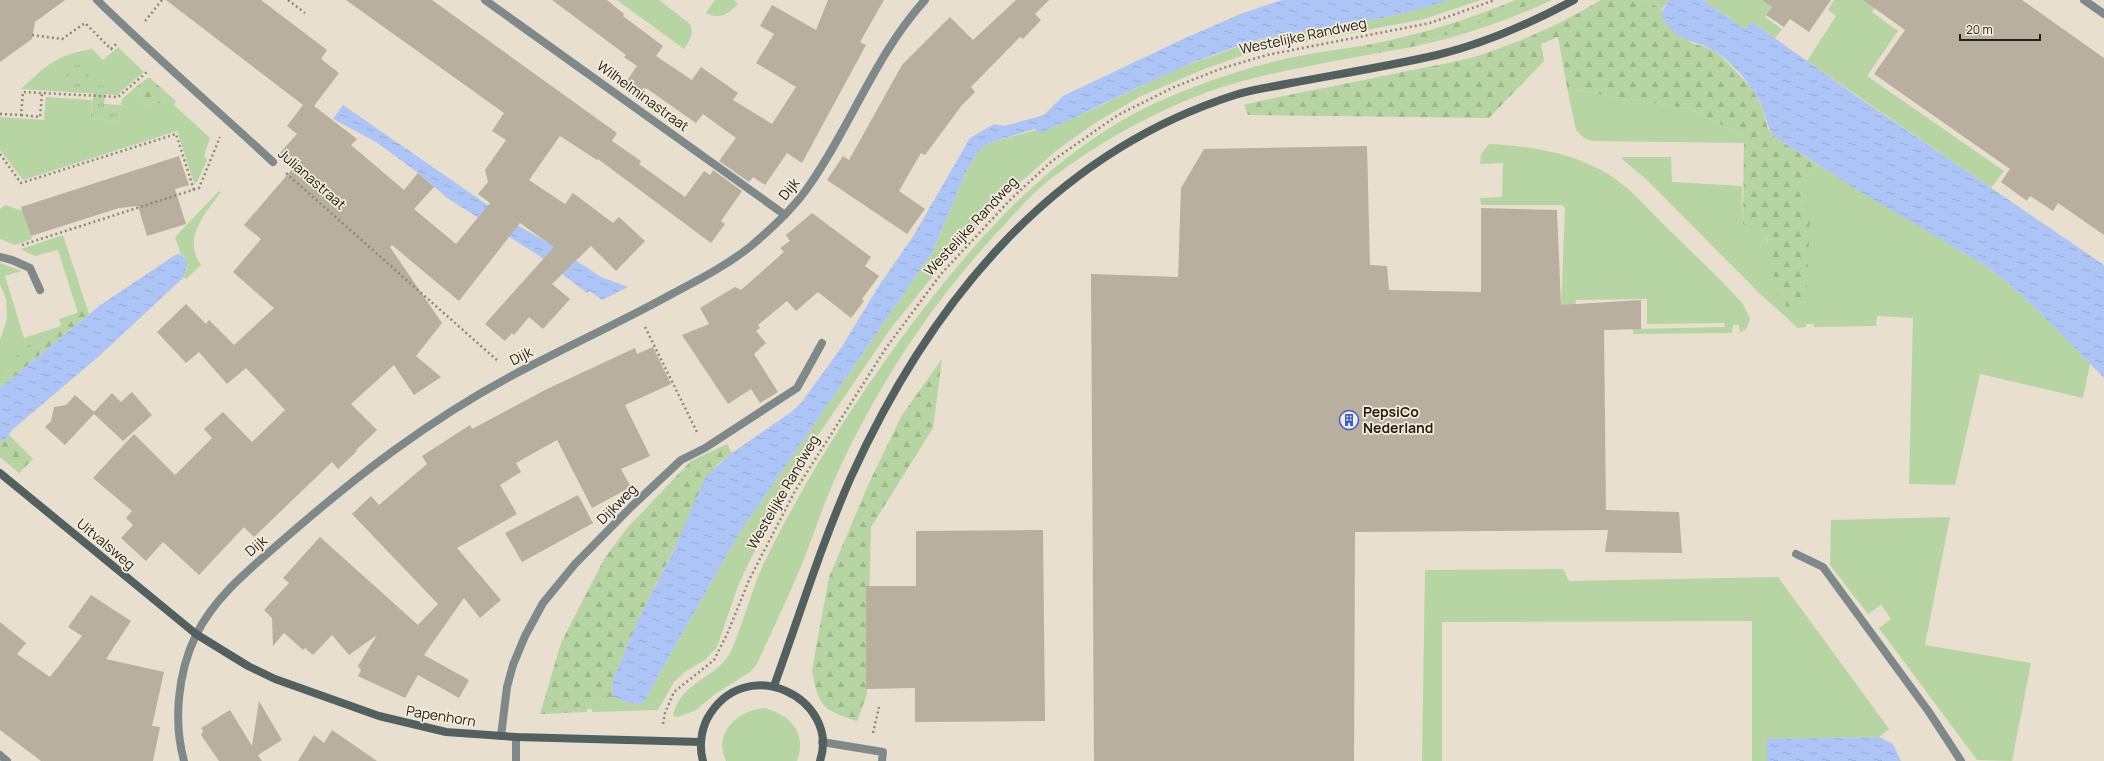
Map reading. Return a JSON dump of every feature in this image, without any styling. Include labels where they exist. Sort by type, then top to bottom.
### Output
[{"type":"street","name":"Julianastraat","points":[[97,0],[160,61],[227,119],[273,162]]},
{"type":"street","name":"Wilhelminastraat","points":[[484,0],[785,214]]},
{"type":"street","name":"Dijk","points":[[184,761],[179,737],[180,695],[183,673],[196,634],[209,614],[246,572],[350,483],[414,435],[513,375],[714,272],[750,246],[785,214],[806,191],[832,150],[889,46],[925,0]]},
{"type":"street","points":[[774,686],[851,478],[884,412],[918,353],[973,277],[1037,209],[1079,174],[1125,144],[1196,109],[1238,94],[1438,55],[1494,37],[1574,0]]},
{"type":"street","points":[[2084,0],[2104,14]]},
{"type":"street","points":[[0,257],[12,260],[30,268],[40,290]]},
{"type":"street","name":"Dijkweg","points":[[501,736],[507,687],[513,665],[525,636],[543,603],[575,564],[632,506],[681,460],[705,448],[798,388],[822,343]]},
{"type":"street","name":"Uitvalsweg","points":[[0,473],[196,634]]},
{"type":"street","points":[[1796,554],[1823,567],[1929,712],[1961,761]]},
{"type":"street","name":"Papenhorn","points":[[196,634],[248,666],[275,679],[352,708],[404,724],[439,731],[516,737],[701,742]]},
{"type":"street","points":[[703,761],[701,742],[707,720],[713,709],[725,697],[740,689],[751,686],[774,686],[789,692],[802,700],[812,712],[819,726],[822,742],[820,761]]},
{"type":"street","points":[[516,737],[516,761]]},
{"type":"street","points":[[822,742],[883,752],[882,761]]},
{"type":"street","points":[[0,755],[7,761]]},
{"type":"path","points":[[32,35],[62,39],[85,23],[111,49],[132,34],[162,0]]},
{"type":"path","points":[[288,0],[305,13]]},
{"type":"path","name":"Westelijke Randweg","points":[[665,713],[674,692],[714,660],[728,632],[749,580],[795,491],[886,348],[941,274],[1011,199],[1052,161],[1118,115],[1174,87],[1223,68],[1267,55],[1430,23],[1495,0]]},
{"type":"path","points":[[21,115],[23,92],[118,97],[160,61]]},
{"type":"path","points":[[0,114],[40,118],[42,93]]},
{"type":"path","points":[[12,260],[19,246],[199,188],[227,119]]},
{"type":"path","points":[[0,154],[21,183],[176,134],[194,190]]},
{"type":"path","name":"Julianastraat","points":[[273,162],[407,279],[513,375]]},
{"type":"path","points":[[638,312],[705,448]]},
{"type":"path","points":[[877,717],[879,707]]},
{"type":"green space","points":[[617,0],[659,0],[690,24],[692,31],[691,37],[684,49]]},
{"type":"green space","points":[[715,0],[734,0],[738,4],[724,15],[715,16],[706,13]]},
{"type":"green space","points":[[1449,0],[1481,0],[1424,19],[1253,52],[1204,69],[1139,97],[1095,123],[1057,150],[1009,192],[946,260],[891,328],[813,443],[792,481],[750,560],[738,586],[717,647],[705,660],[686,671],[674,682],[658,710],[592,712],[592,709],[587,709],[587,703],[613,697],[632,704],[643,703],[738,535],[933,251],[964,176],[978,151],[992,142],[1037,130],[1087,112],[1172,71],[1250,42],[1283,34],[1347,25],[1387,17]]},
{"type":"green space","points":[[1516,0],[1543,0],[1412,47],[1367,55],[1367,45],[1405,37],[1443,26]]},
{"type":"green space","points":[[1543,0],[1552,0],[1518,15],[1484,27],[1412,47]]},
{"type":"green space","points":[[1601,0],[1644,0],[1662,9],[1661,13],[1692,43],[1713,50],[1721,56],[1752,88],[1762,107],[1768,129],[1775,137],[1818,165],[1799,181],[1797,187],[1804,198],[1810,217],[1806,304],[1800,310],[1787,307],[1781,300],[1774,279],[1769,245],[1765,236],[1743,224],[1744,136],[1690,109],[1597,94],[1567,87],[1558,37],[1541,44],[1544,61],[1489,118],[1248,115],[1244,105],[1474,57],[1507,46],[1539,32],[1571,17]]},
{"type":"green space","points":[[1644,0],[1669,0],[1662,9]]},
{"type":"green space","points":[[1703,0],[1776,0],[1765,17],[1782,29],[1775,38],[1752,22],[1745,29]]},
{"type":"green space","points":[[1834,0],[1880,0],[1872,12],[1898,31],[1867,76],[2004,171],[1991,188],[1807,61],[1836,16],[1828,10]]},
{"type":"green space","points":[[1367,45],[1367,55],[1288,70],[1229,85],[1188,100],[1144,120],[1101,144],[1061,171],[1042,186],[1019,208],[959,276],[937,305],[896,365],[877,396],[843,461],[797,576],[757,664],[750,672],[715,694],[696,710],[678,717],[673,716],[677,704],[683,695],[691,687],[718,667],[726,659],[732,649],[764,563],[810,477],[863,393],[900,340],[953,272],[1012,207],[1043,178],[1077,150],[1113,126],[1151,105],[1199,85],[1248,69],[1302,55]]},
{"type":"green space","points":[[118,47],[144,72],[117,95],[21,89],[45,67],[69,54],[92,49],[103,60]]},
{"type":"green space","points":[[66,65],[89,66],[88,85],[106,86],[104,104],[121,105],[119,121],[90,119],[94,89],[65,87]]},
{"type":"green space","points":[[149,77],[168,94],[162,103],[147,105],[141,99],[137,86]]},
{"type":"green space","points":[[137,86],[141,99],[147,105],[162,103],[168,94],[176,101],[174,105],[210,138],[204,156],[207,160],[197,182],[194,183],[177,131],[23,180],[0,150],[0,117],[44,120],[46,97],[92,100],[90,119],[119,121],[122,99]]},
{"type":"green space","points":[[1567,87],[1597,94],[1690,109],[1744,136],[1744,143],[1592,141],[1584,138],[1576,130]]},
{"type":"green space","points":[[1489,144],[1537,149],[1568,156],[1597,168],[1611,176],[1638,199],[1724,283],[1743,304],[1750,318],[1747,328],[1740,333],[1739,325],[1733,325],[1732,333],[1633,334],[1633,329],[1725,327],[1724,323],[1647,324],[1647,299],[1576,300],[1575,310],[1561,310],[1565,208],[1562,205],[1481,205],[1480,198],[1502,197],[1503,163],[1480,164],[1481,154]]},
{"type":"green space","points":[[1623,157],[1671,157],[1672,182],[1742,186],[1743,224],[1764,234],[1768,243],[1804,198],[1797,187],[1799,181],[1818,165],[1984,265],[2007,282],[2090,364],[2083,398],[1980,374],[1955,485],[1909,484],[1913,318],[1877,316],[1876,326],[1814,327],[1814,324],[1806,324],[1806,327],[1798,328],[1759,293],[1647,180],[1622,159]]},
{"type":"green space","points":[[219,191],[221,192],[208,209],[198,227],[195,236],[194,245],[196,255],[201,265],[186,279],[184,277],[187,269],[184,256],[181,255],[175,237]]},
{"type":"green space","points":[[5,205],[23,211],[32,239],[15,245],[0,239],[0,209]]},
{"type":"green space","points":[[63,235],[86,305],[77,310],[58,250],[35,256],[21,249]]},
{"type":"green space","points":[[0,263],[22,271],[5,276],[24,338],[42,332],[43,335],[11,362],[7,369],[5,384],[0,388],[0,340],[7,319],[6,299],[0,284]]},
{"type":"green space","points":[[86,305],[89,314],[5,384],[7,369],[17,356],[43,335],[42,332],[59,327],[61,324],[59,319],[77,313],[77,310]]},
{"type":"green space","points":[[942,359],[933,428],[871,527],[867,694],[857,721],[829,710],[820,699],[814,682],[812,670],[829,577],[870,481],[902,415]]},
{"type":"green space","points":[[9,435],[33,459],[19,473],[0,457],[0,442],[6,439]]},
{"type":"green space","points":[[727,444],[732,453],[716,466],[639,618],[614,677],[612,686],[613,697],[587,703],[587,712],[540,714],[561,643],[604,559],[628,527],[691,461]]},
{"type":"green space","points":[[1950,517],[1925,645],[2031,663],[2012,761],[1977,760],[1879,628],[1891,619],[1881,605],[1868,614],[1830,565],[1831,520]]},
{"type":"green space","points":[[1563,569],[1569,581],[1778,577],[1889,729],[1879,737],[1767,739],[1767,761],[1752,761],[1752,621],[1442,622],[1442,761],[1422,761],[1425,570]]},
{"type":"green space","points":[[764,708],[781,715],[794,726],[800,742],[800,751],[797,761],[726,761],[723,751],[723,741],[725,733],[730,725],[745,714]]},
{"type":"water","points":[[1282,0],[1449,0],[1424,8],[1386,17],[1286,33],[1250,42],[1223,51],[1144,84],[1041,133],[1035,129],[992,142],[978,151],[964,176],[933,251],[738,535],[643,703],[632,704],[613,697],[612,686],[614,677],[639,618],[674,550],[706,476],[732,453],[791,412],[801,403],[841,348],[880,284],[912,238],[970,138],[994,124],[1004,126],[1044,115],[1063,96],[1183,39],[1243,13]]},
{"type":"water","points":[[1669,0],[1703,0],[1745,29],[1752,22],[1855,95],[2104,265],[2104,378],[2037,310],[2007,282],[1984,265],[1859,191],[1775,137],[1768,126],[1762,107],[1755,93],[1734,67],[1714,51],[1679,36],[1665,23],[1661,13]]},
{"type":"water","points":[[343,105],[512,222],[554,246],[601,277],[628,287],[602,300],[590,291],[587,293],[538,255],[447,198],[417,172],[376,142],[333,119]]},
{"type":"water","points":[[179,254],[186,261],[184,277],[98,357],[12,430],[6,439],[0,442],[0,388],[99,306],[175,255]]},
{"type":"water","points":[[1879,737],[1893,744],[1901,761],[1767,761],[1767,739]]},
{"type":"building","points":[[0,0],[65,0],[35,22],[32,39],[0,62]]},
{"type":"building","points":[[166,0],[261,0],[327,50],[321,59],[339,73],[314,106],[357,139],[351,145],[404,190],[418,173],[434,187],[414,209],[456,244],[490,203],[478,194],[488,182],[485,170],[506,140],[492,131],[504,113],[346,0],[432,0],[617,133],[612,141],[641,161],[639,164],[685,197],[704,171],[710,175],[713,170],[742,191],[721,221],[725,224],[711,243],[598,159],[597,160],[560,136],[529,180],[565,204],[573,193],[613,223],[619,217],[645,241],[616,271],[591,246],[552,284],[570,299],[543,329],[529,317],[514,335],[512,333],[505,341],[485,324],[554,247],[520,223],[459,301],[392,245],[390,247],[442,323],[416,356],[441,377],[414,395],[394,365],[351,404],[377,430],[338,469],[332,462],[254,537],[244,527],[199,575],[163,542],[146,561],[121,538],[133,525],[126,518],[132,511],[93,478],[134,434],[175,475],[212,438],[204,429],[223,412],[252,442],[285,410],[246,368],[227,384],[199,352],[186,363],[157,332],[186,304],[206,324],[209,320],[234,345],[274,308],[233,272],[261,239],[244,225],[294,167],[279,154],[297,134],[287,126],[303,105]]},
{"type":"building","points":[[552,0],[607,0],[624,14],[623,16],[663,46],[656,56],[692,80],[701,67],[738,93],[733,100],[772,124],[796,87],[756,63],[774,34],[760,26],[772,5],[816,30],[828,0],[884,0],[860,42],[866,45],[802,163],[787,153],[765,185],[753,177],[749,182],[719,161],[736,138],[703,114],[696,123],[646,88],[642,94],[626,82],[637,66],[624,57],[626,55]]},
{"type":"building","points":[[1016,0],[1049,0],[1035,14],[1041,20],[1023,39],[1020,37],[971,87],[975,92],[962,105],[925,155],[921,153],[899,191],[925,209],[907,234],[827,180],[843,156],[849,160],[902,65],[950,17],[973,40]]},
{"type":"building","points":[[1762,0],[1831,0],[1809,32],[1790,19],[1784,27],[1766,15],[1772,7]]},
{"type":"building","points":[[1863,0],[2022,0],[2104,58],[2104,235],[2058,203],[2053,211],[2030,196],[2027,201],[2001,182],[2010,169],[1874,74],[1905,30]]},
{"type":"building","name":"PepsiCo Nederland","points":[[1367,146],[1370,265],[1387,266],[1389,290],[1481,292],[1481,208],[1557,210],[1561,305],[1641,300],[1641,329],[1604,330],[1606,510],[1679,512],[1682,553],[1605,552],[1608,530],[1355,532],[1354,761],[1094,761],[1091,274],[1178,277],[1181,188],[1204,149]]},
{"type":"building","points":[[179,156],[189,185],[175,189],[186,224],[147,236],[138,206],[119,208],[31,236],[21,207]]},
{"type":"building","points":[[812,213],[871,257],[865,266],[879,276],[862,299],[864,301],[851,318],[818,292],[796,311],[787,301],[758,325],[760,328],[756,331],[766,343],[754,354],[778,392],[760,403],[751,389],[728,404],[682,335],[709,324],[700,308],[735,287],[741,290],[784,252],[780,248],[790,241],[786,235]]},
{"type":"building","points":[[653,347],[671,384],[625,405],[650,456],[621,469],[631,487],[592,508],[557,440],[516,463],[521,472],[500,485],[517,514],[457,548],[501,600],[480,618],[464,598],[424,655],[469,680],[459,698],[418,675],[405,698],[358,676],[361,670],[358,666],[377,635],[349,655],[332,635],[313,655],[305,648],[303,650],[284,633],[273,646],[272,618],[264,610],[289,583],[283,578],[320,537],[418,625],[438,604],[352,514],[371,496],[379,505],[427,464],[422,456],[470,425],[472,429],[547,389],[635,348],[637,354]]},
{"type":"building","points":[[132,392],[152,415],[123,441],[94,414],[65,445],[45,427],[51,421],[54,407],[66,405],[75,395],[94,412],[112,393],[121,402]]},
{"type":"building","points":[[578,495],[593,523],[522,562],[505,533]]},
{"type":"building","points":[[1043,530],[1045,721],[915,722],[915,688],[866,689],[866,586],[916,586],[916,531]]},
{"type":"building","points":[[91,595],[131,621],[106,659],[164,672],[152,726],[160,727],[153,761],[41,761],[0,730],[0,622],[26,643],[17,654],[50,677],[82,636],[68,627]]},
{"type":"building","points":[[259,701],[282,740],[258,755],[262,761],[219,761],[201,735],[203,731],[201,728],[230,710],[252,746]]},
{"type":"building","points":[[332,730],[377,761],[298,761],[314,735],[324,743]]},
{"type":"place","name":"PepsiCo Nederland","points":[[1349,420]]}]
